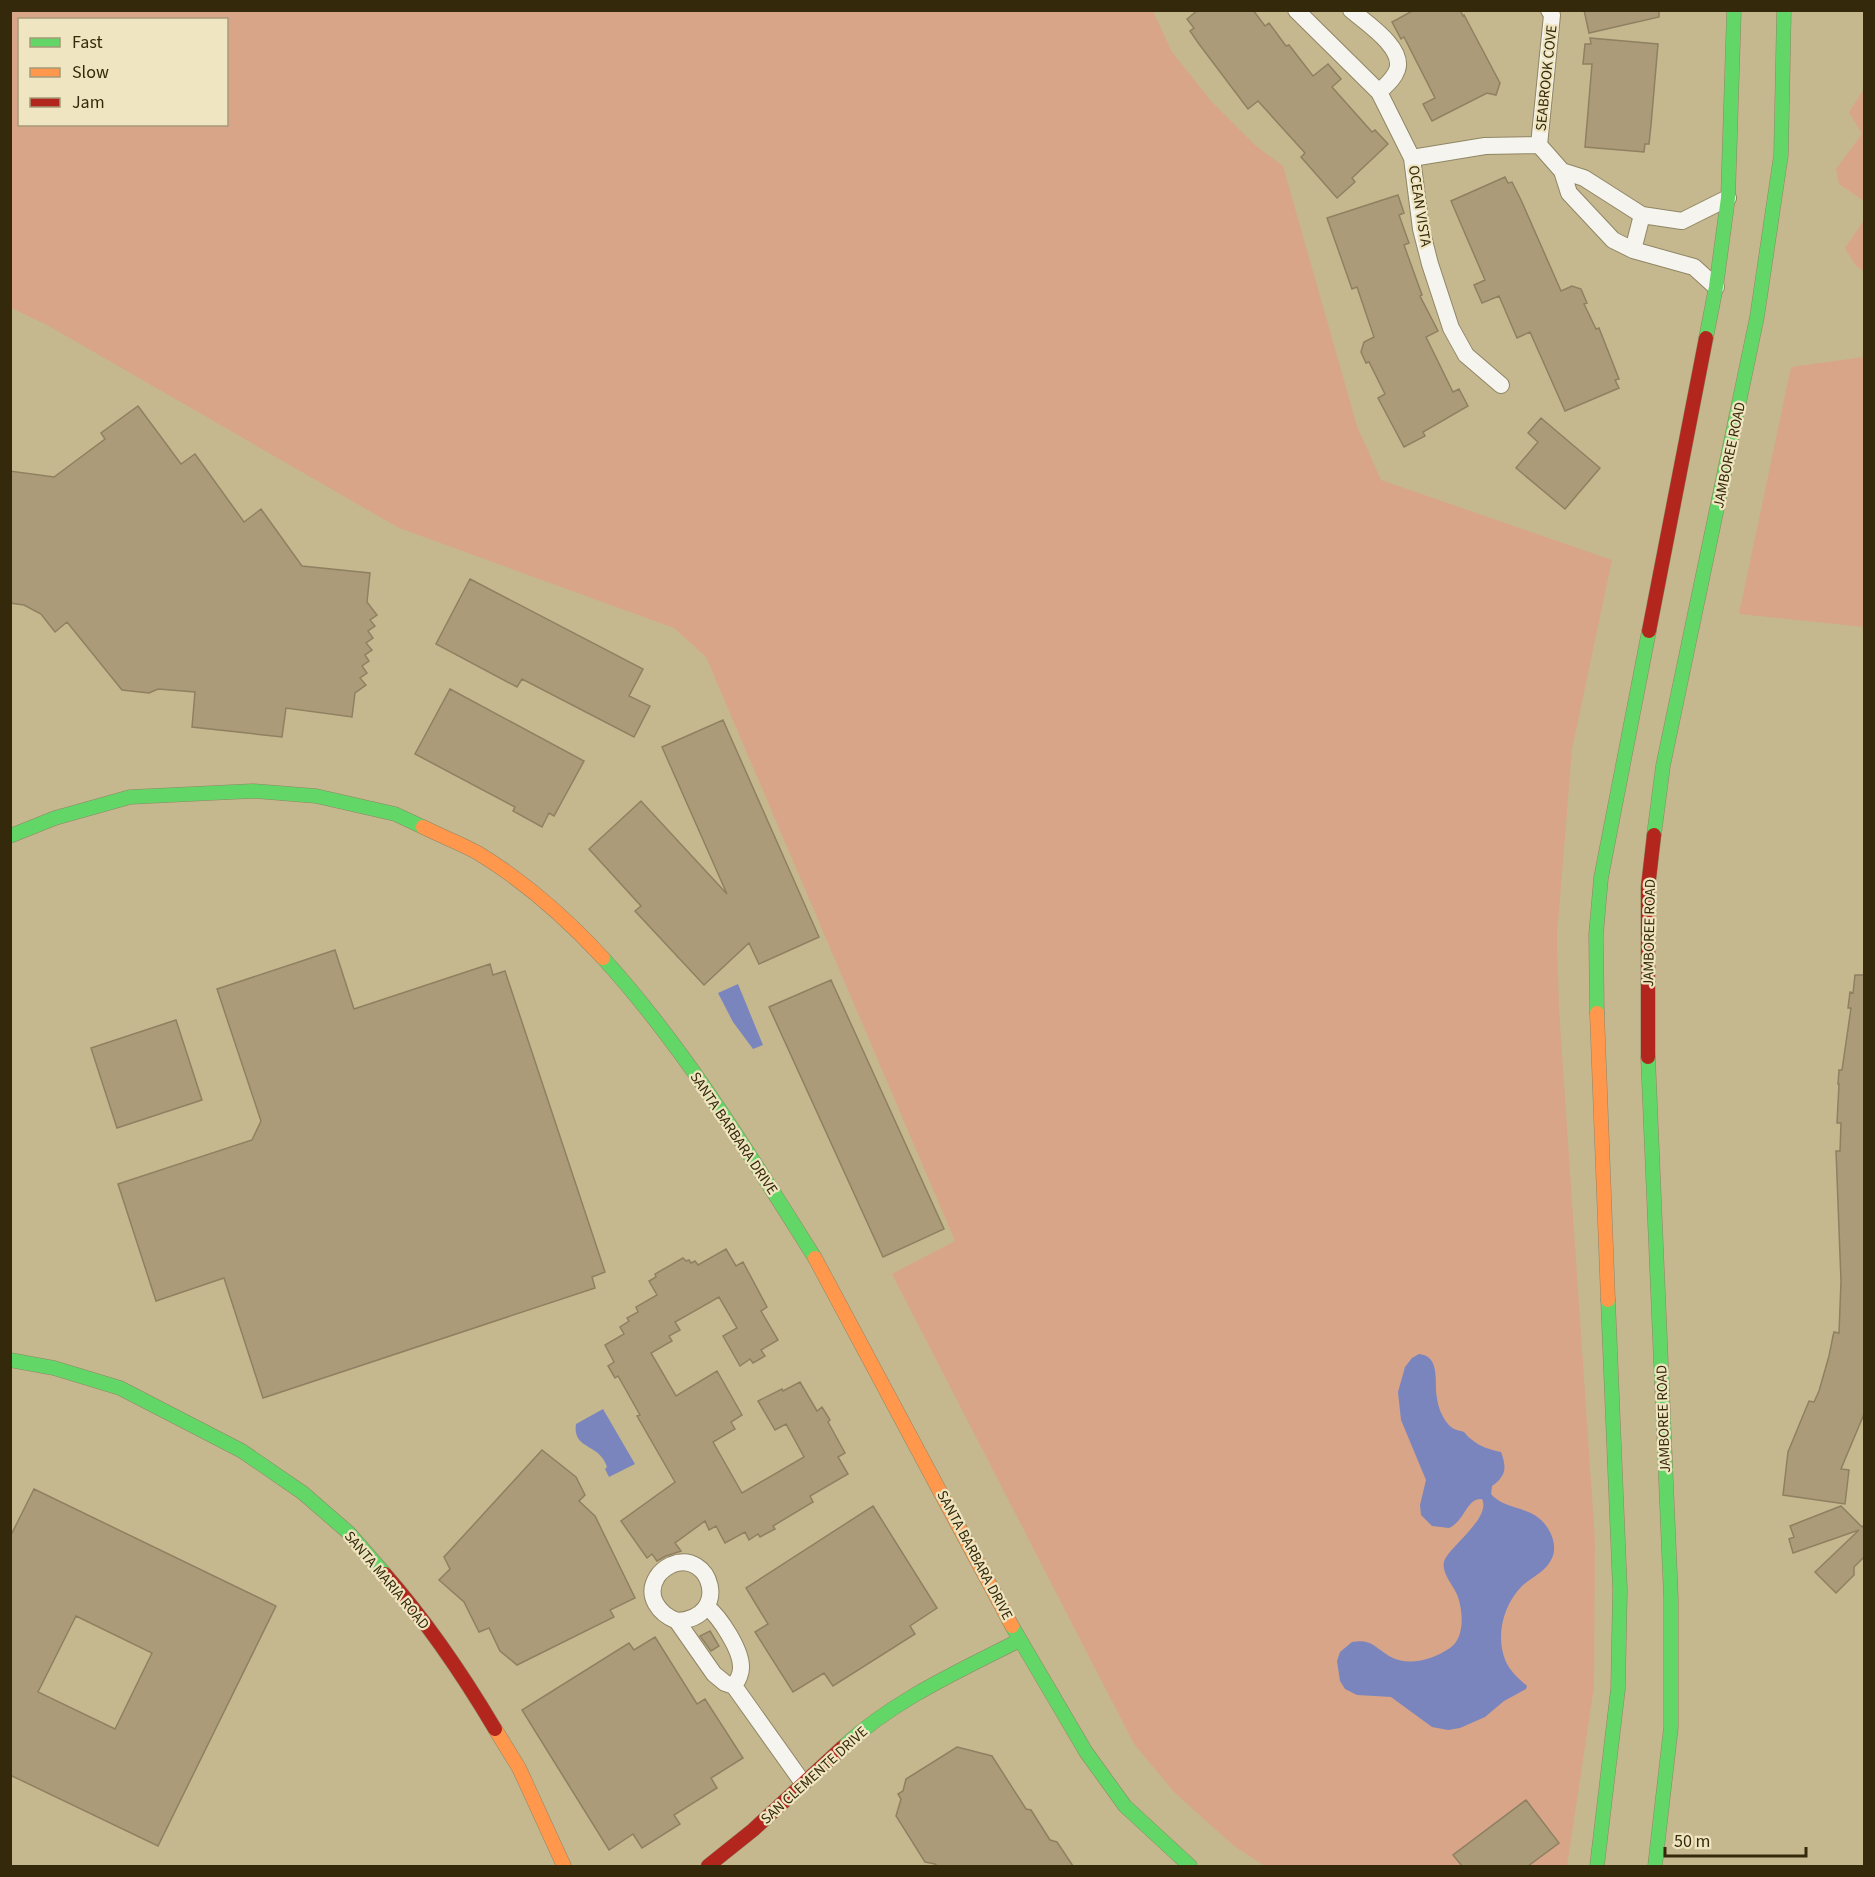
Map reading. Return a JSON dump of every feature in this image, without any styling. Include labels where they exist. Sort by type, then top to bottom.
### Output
[{"type":"main road","points":[[1597,1866],[1618,1689],[1620,1590],[1596,989],[1596,935],[1601,878],[1716,287],[1728,198],[1734,10]]},
{"type":"main road","name":"JAMBOREE ROAD","points":[[1655,1866],[1671,1727],[1671,1599],[1647,1026],[1648,887],[1663,766],[1757,317],[1781,155],[1784,10]]},
{"type":"main road","name":"SANTA BARBARA DRIVE","points":[[10,836],[55,818],[130,797],[253,791],[316,796],[395,814],[477,853],[528,888],[581,934],[633,991],[683,1059],[748,1153],[816,1260],[1020,1640],[1086,1752],[1125,1806],[1190,1866]]},
{"type":"main road","name":"SANTA MARIA ROAD","points":[[10,1360],[54,1368],[120,1388],[242,1451],[303,1493],[349,1533],[405,1597],[467,1682],[519,1768],[564,1866]]},
{"type":"main road","name":"SAN CLEMENTE DRIVE","points":[[708,1866],[753,1830],[857,1734],[914,1694],[1020,1640]]},
{"type":"street","points":[[1351,10],[1393,48],[1398,60],[1398,69],[1393,78],[1379,92]]},
{"type":"street","name":"SEABROOK COVE","points":[[1539,145],[1552,15],[1550,10]]},
{"type":"street","name":"OCEAN VISTA","points":[[1300,11],[1379,92],[1412,158],[1421,229],[1451,328],[1466,354],[1501,385]]},
{"type":"street","points":[[1412,158],[1485,146],[1539,145],[1562,171],[1569,193],[1613,240],[1633,250],[1694,267],[1716,287]]},
{"type":"street","points":[[1562,171],[1584,178],[1642,215],[1682,221],[1728,198]]},
{"type":"street","points":[[1633,250],[1642,215]]},
{"type":"street","points":[[676,1563],[686,1563],[698,1567],[706,1575],[711,1585],[711,1596],[707,1607],[699,1615],[689,1620],[677,1621],[666,1617],[658,1609],[653,1599],[652,1587],[657,1576],[665,1568],[676,1563]]},
{"type":"street","points":[[707,1607],[722,1623],[742,1665],[740,1676],[734,1686]]},
{"type":"street","points":[[677,1621],[714,1674],[724,1683],[734,1686],[803,1783]]},
{"type":"shaded area","points":[[10,11],[1153,11],[1172,52],[1211,101],[1255,145],[1283,166],[1357,426],[1381,480],[1612,560],[1572,749],[1557,936],[1559,1009],[1595,1540],[1594,1687],[1567,1866],[1265,1866],[1234,1846],[1174,1792],[1134,1744],[892,1274],[955,1241],[706,657],[674,628],[399,528],[47,325],[11,308]]},
{"type":"shaded area","points":[[1864,89],[1864,201],[1839,184],[1836,169],[1862,134],[1849,112]]},
{"type":"shaded area","points":[[1864,220],[1864,271],[1856,266],[1845,248]]},
{"type":"shaded area","points":[[1864,357],[1864,627],[1739,614],[1791,367]]},
{"type":"water","points":[[738,984],[763,1045],[753,1049],[733,1022],[718,993]]},
{"type":"water","points":[[1419,1354],[1426,1356],[1434,1365],[1438,1405],[1448,1424],[1464,1432],[1470,1439],[1482,1446],[1501,1452],[1504,1471],[1500,1479],[1492,1486],[1491,1494],[1505,1504],[1537,1517],[1550,1532],[1554,1545],[1550,1563],[1522,1586],[1510,1602],[1501,1632],[1506,1662],[1527,1686],[1526,1689],[1504,1701],[1485,1717],[1460,1728],[1448,1730],[1432,1727],[1391,1697],[1357,1695],[1345,1689],[1340,1681],[1337,1661],[1340,1652],[1352,1642],[1359,1641],[1372,1645],[1396,1659],[1420,1661],[1428,1659],[1455,1644],[1462,1624],[1460,1603],[1445,1573],[1444,1564],[1449,1553],[1481,1514],[1482,1499],[1472,1502],[1459,1520],[1449,1528],[1432,1526],[1421,1515],[1420,1505],[1426,1480],[1401,1420],[1398,1392],[1405,1367],[1412,1358]]},
{"type":"water","points":[[603,1409],[635,1464],[609,1477],[603,1459],[582,1443],[576,1432],[576,1424]]},
{"type":"building","points":[[1198,10],[1253,10],[1265,26],[1269,23],[1286,46],[1289,45],[1313,76],[1328,64],[1341,79],[1332,87],[1372,132],[1375,130],[1388,144],[1352,178],[1355,182],[1337,198],[1301,157],[1305,153],[1258,101],[1248,109],[1199,44],[1190,31],[1194,28],[1187,19]]},
{"type":"building","points":[[1414,10],[1460,10],[1500,83],[1496,95],[1487,93],[1432,121],[1423,104],[1435,98],[1404,37],[1401,39],[1392,22]]},
{"type":"building","points":[[1584,10],[1659,10],[1659,17],[1589,33]]},
{"type":"building","points":[[1590,38],[1658,44],[1649,144],[1645,144],[1644,152],[1585,147],[1592,64],[1583,64],[1585,44],[1591,44]]},
{"type":"building","points":[[1505,177],[1508,183],[1512,182],[1521,200],[1561,291],[1572,286],[1581,289],[1587,303],[1584,304],[1596,329],[1599,328],[1619,379],[1615,380],[1619,388],[1565,411],[1530,332],[1517,338],[1499,296],[1482,303],[1474,285],[1485,280],[1451,201]]},
{"type":"building","points":[[1398,195],[1404,213],[1399,215],[1409,243],[1404,245],[1422,295],[1420,296],[1438,331],[1426,337],[1453,392],[1459,389],[1468,406],[1423,432],[1425,436],[1404,447],[1378,398],[1385,394],[1369,362],[1366,363],[1361,352],[1364,342],[1374,337],[1357,287],[1352,289],[1327,218]]},
{"type":"building","points":[[138,406],[181,464],[195,454],[244,522],[261,509],[302,566],[370,573],[367,602],[377,615],[370,620],[375,626],[368,631],[373,638],[366,643],[372,650],[365,655],[369,661],[362,666],[367,673],[360,678],[366,685],[355,693],[352,717],[286,708],[282,737],[192,727],[195,692],[158,689],[149,693],[122,690],[67,622],[55,632],[41,614],[24,605],[10,603],[10,471],[54,477],[105,439],[101,433]]},
{"type":"building","points":[[1541,418],[1600,468],[1565,509],[1516,468],[1538,442],[1528,433]]},
{"type":"building","points":[[470,579],[643,669],[629,696],[650,706],[634,737],[522,679],[517,687],[436,644]]},
{"type":"building","points":[[450,689],[584,761],[554,816],[549,813],[542,827],[513,811],[515,807],[415,754]]},
{"type":"building","points":[[723,720],[819,937],[759,964],[749,943],[704,985],[635,911],[641,906],[589,849],[641,801],[727,894],[662,747]]},
{"type":"building","points":[[335,950],[354,1009],[490,964],[493,975],[505,971],[605,1272],[592,1277],[595,1288],[263,1398],[224,1278],[156,1301],[118,1184],[252,1140],[261,1121],[217,989]]},
{"type":"building","points":[[1855,975],[1864,975],[1864,1414],[1841,1469],[1849,1470],[1845,1504],[1783,1495],[1788,1452],[1809,1401],[1814,1402],[1819,1391],[1834,1332],[1839,1333],[1841,1281],[1836,1151],[1840,1151],[1841,1123],[1837,1123],[1838,1084],[1851,1008],[1848,1008],[1850,992],[1853,993]]},
{"type":"building","points":[[831,980],[944,1229],[883,1257],[769,1007]]},
{"type":"building","points":[[176,1020],[202,1100],[117,1128],[91,1048]]},
{"type":"building","points":[[726,1249],[736,1266],[743,1262],[767,1307],[761,1311],[778,1340],[761,1350],[765,1356],[753,1363],[750,1359],[740,1366],[723,1336],[737,1328],[719,1297],[675,1322],[680,1330],[669,1336],[672,1341],[651,1353],[676,1396],[717,1371],[742,1415],[731,1422],[735,1429],[713,1442],[742,1493],[804,1457],[786,1424],[775,1430],[758,1401],[800,1382],[817,1411],[822,1407],[830,1420],[828,1422],[845,1453],[838,1457],[848,1474],[810,1496],[813,1502],[773,1526],[775,1529],[760,1537],[758,1534],[749,1540],[745,1532],[725,1543],[716,1526],[709,1530],[705,1521],[675,1543],[681,1551],[657,1561],[652,1554],[647,1558],[621,1521],[675,1482],[637,1416],[640,1415],[618,1376],[615,1378],[608,1366],[614,1362],[605,1345],[624,1334],[620,1327],[629,1321],[627,1318],[638,1312],[636,1307],[657,1295],[649,1281],[656,1277],[655,1274],[683,1258],[691,1263],[695,1261],[698,1265]]},
{"type":"building","points":[[542,1450],[576,1477],[585,1495],[579,1501],[595,1516],[635,1598],[610,1610],[614,1617],[517,1665],[500,1651],[489,1628],[479,1632],[464,1602],[439,1580],[450,1569],[444,1557]]},
{"type":"building","points":[[34,1489],[276,1606],[158,1846],[10,1775],[10,1537]],"holes":[[[76,1616],[152,1653],[115,1729],[38,1692]]]},
{"type":"building","points":[[873,1506],[937,1608],[910,1626],[915,1634],[833,1686],[824,1673],[793,1692],[755,1632],[768,1624],[746,1588]]},
{"type":"building","points":[[1841,1506],[1862,1527],[1864,1525],[1864,1557],[1854,1567],[1854,1575],[1836,1593],[1815,1572],[1859,1530],[1793,1553],[1789,1539],[1794,1537],[1790,1526]]},
{"type":"building","points":[[710,1631],[719,1646],[711,1651],[700,1636]]},
{"type":"building","points":[[655,1637],[697,1704],[705,1699],[743,1758],[711,1778],[717,1788],[674,1815],[680,1824],[642,1848],[633,1834],[609,1850],[522,1710],[629,1643],[634,1650]]},
{"type":"building","points":[[957,1747],[992,1756],[1026,1809],[1031,1810],[1050,1840],[1057,1842],[1073,1866],[937,1866],[925,1862],[896,1816],[901,1799],[898,1794],[903,1791],[906,1779]]},
{"type":"building","points":[[1526,1800],[1559,1843],[1528,1866],[1462,1866],[1453,1855]]},
{"type":"traffic: fast","points":[[1706,338],[1716,287],[1728,198],[1734,10]]},
{"type":"traffic: fast","points":[[1654,835],[1663,766],[1757,317],[1781,155],[1784,10]]},
{"type":"traffic: fast","points":[[1597,1013],[1596,935],[1601,878],[1649,631]]},
{"type":"traffic: fast","points":[[10,836],[55,818],[130,797],[253,791],[316,796],[395,814],[423,827]]},
{"type":"traffic: fast","points":[[603,958],[662,1028],[689,1065],[815,1258]]},
{"type":"traffic: fast","points":[[1648,1057],[1671,1599],[1671,1727],[1655,1866]]},
{"type":"traffic: fast","points":[[1597,1866],[1618,1689],[1620,1590],[1608,1300]]},
{"type":"traffic: fast","points":[[10,1360],[54,1368],[120,1388],[242,1451],[303,1493],[349,1533],[385,1574]]},
{"type":"traffic: fast","points":[[1012,1626],[1086,1752],[1125,1806],[1190,1866]]},
{"type":"traffic: fast","points":[[843,1747],[905,1701],[1020,1640]]},
{"type":"traffic: slow","points":[[423,827],[478,853],[512,876],[559,915],[603,958]]},
{"type":"traffic: slow","points":[[1597,1013],[1608,1300]]},
{"type":"traffic: slow","points":[[815,1258],[1012,1626]]},
{"type":"traffic: slow","points":[[495,1729],[519,1768],[564,1866]]},
{"type":"traffic: jam","points":[[1649,631],[1706,338]]},
{"type":"traffic: jam","points":[[1648,1057],[1648,887],[1654,835]]},
{"type":"traffic: jam","points":[[385,1574],[444,1649],[495,1729]]},
{"type":"traffic: jam","points":[[708,1866],[753,1830],[843,1747]]}]
